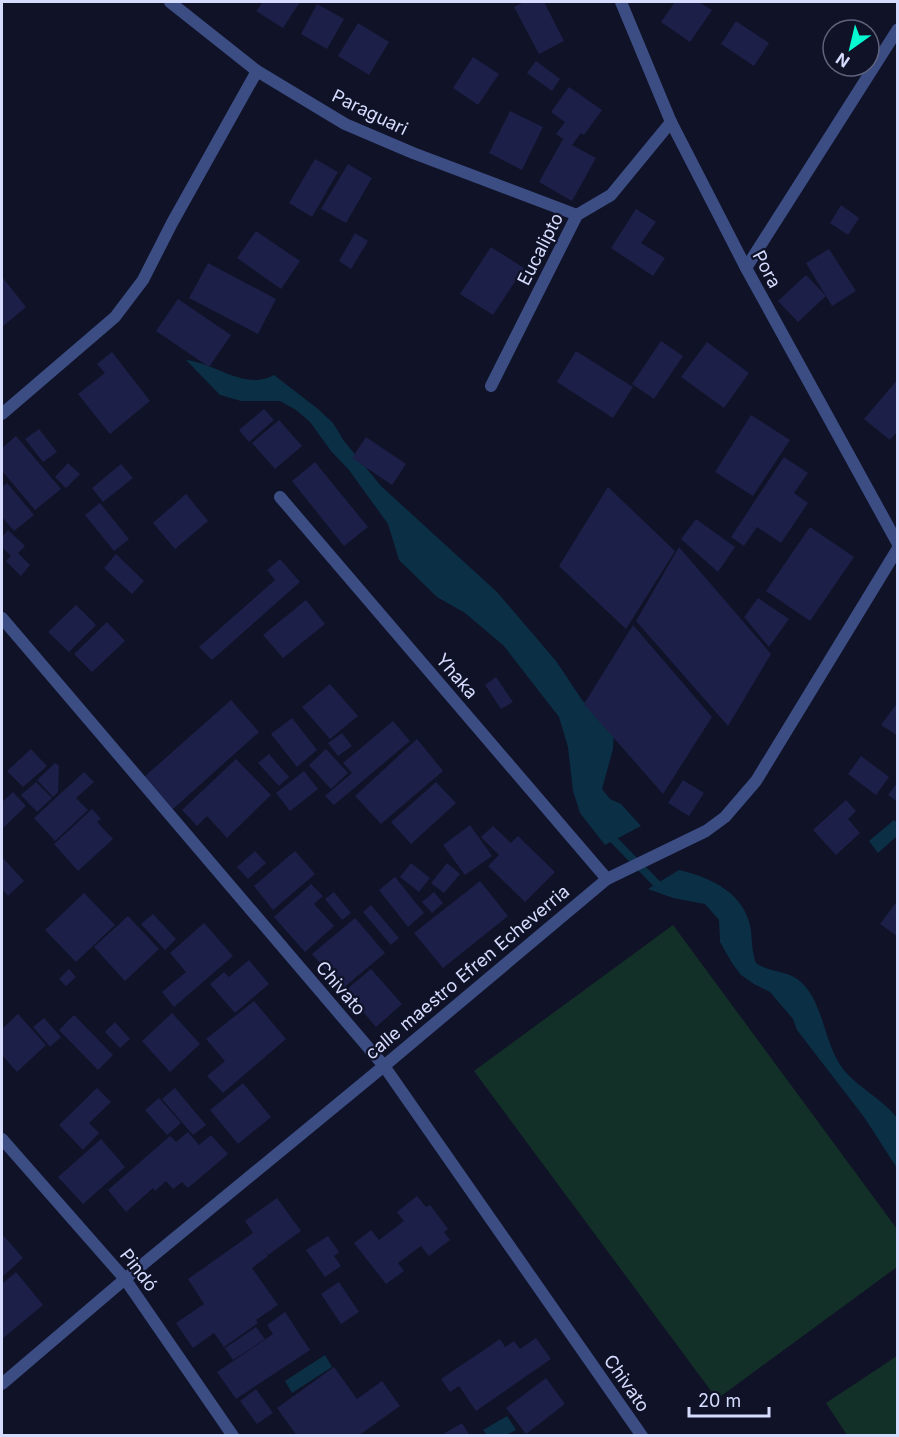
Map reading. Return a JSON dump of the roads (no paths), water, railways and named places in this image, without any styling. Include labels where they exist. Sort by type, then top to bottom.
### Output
[{"type":"street","name":"Paraguari","points":[[172,2],[257,71],[345,124],[413,153],[577,215]]},
{"type":"street","name":"Pora","points":[[621,2],[671,122],[746,268],[897,546]]},
{"type":"street","points":[[746,268],[897,29]]},
{"type":"street","points":[[2,414],[115,317],[143,280],[172,223],[257,71]]},
{"type":"street","name":"Eucalipto","points":[[491,386],[577,215],[610,195],[671,122]]},
{"type":"street","name":"Yhaka","points":[[280,497],[607,879]]},
{"type":"street","name":"calle maestro Efren Echeverria","points":[[2,1384],[607,879],[706,831],[725,817],[756,781],[897,546]]},
{"type":"street","name":"Chivato","points":[[2,618],[384,1066],[642,1436]]},
{"type":"street","name":"Pindó","points":[[2,1139],[125,1279],[233,1436]]},
{"type":"water","points":[[186,360],[252,380],[274,375],[333,423],[344,441],[381,486],[497,592],[556,661],[582,700],[614,733],[613,749],[602,789],[610,799],[621,804],[641,826],[605,845],[580,813],[573,791],[568,747],[559,717],[504,646],[465,613],[437,597],[399,560],[388,524],[349,470],[331,451],[310,422],[296,410],[280,401],[241,401],[220,395]]},
{"type":"water","points":[[894,820],[897,823],[897,836],[878,853],[869,841]]},
{"type":"water","points":[[679,870],[715,883],[734,897],[748,917],[756,963],[797,979],[809,992],[843,1069],[897,1118],[897,1168],[864,1117],[797,1030],[793,1019],[770,992],[741,975],[732,963],[720,942],[719,920],[705,904],[673,898],[648,889]]},
{"type":"water","points":[[325,1355],[332,1367],[292,1393],[285,1381]]},
{"type":"water","points":[[507,1416],[516,1430],[506,1435],[487,1435],[483,1430]]},
{"type":"waterway","points":[[608,834],[658,885],[666,888]]}]
